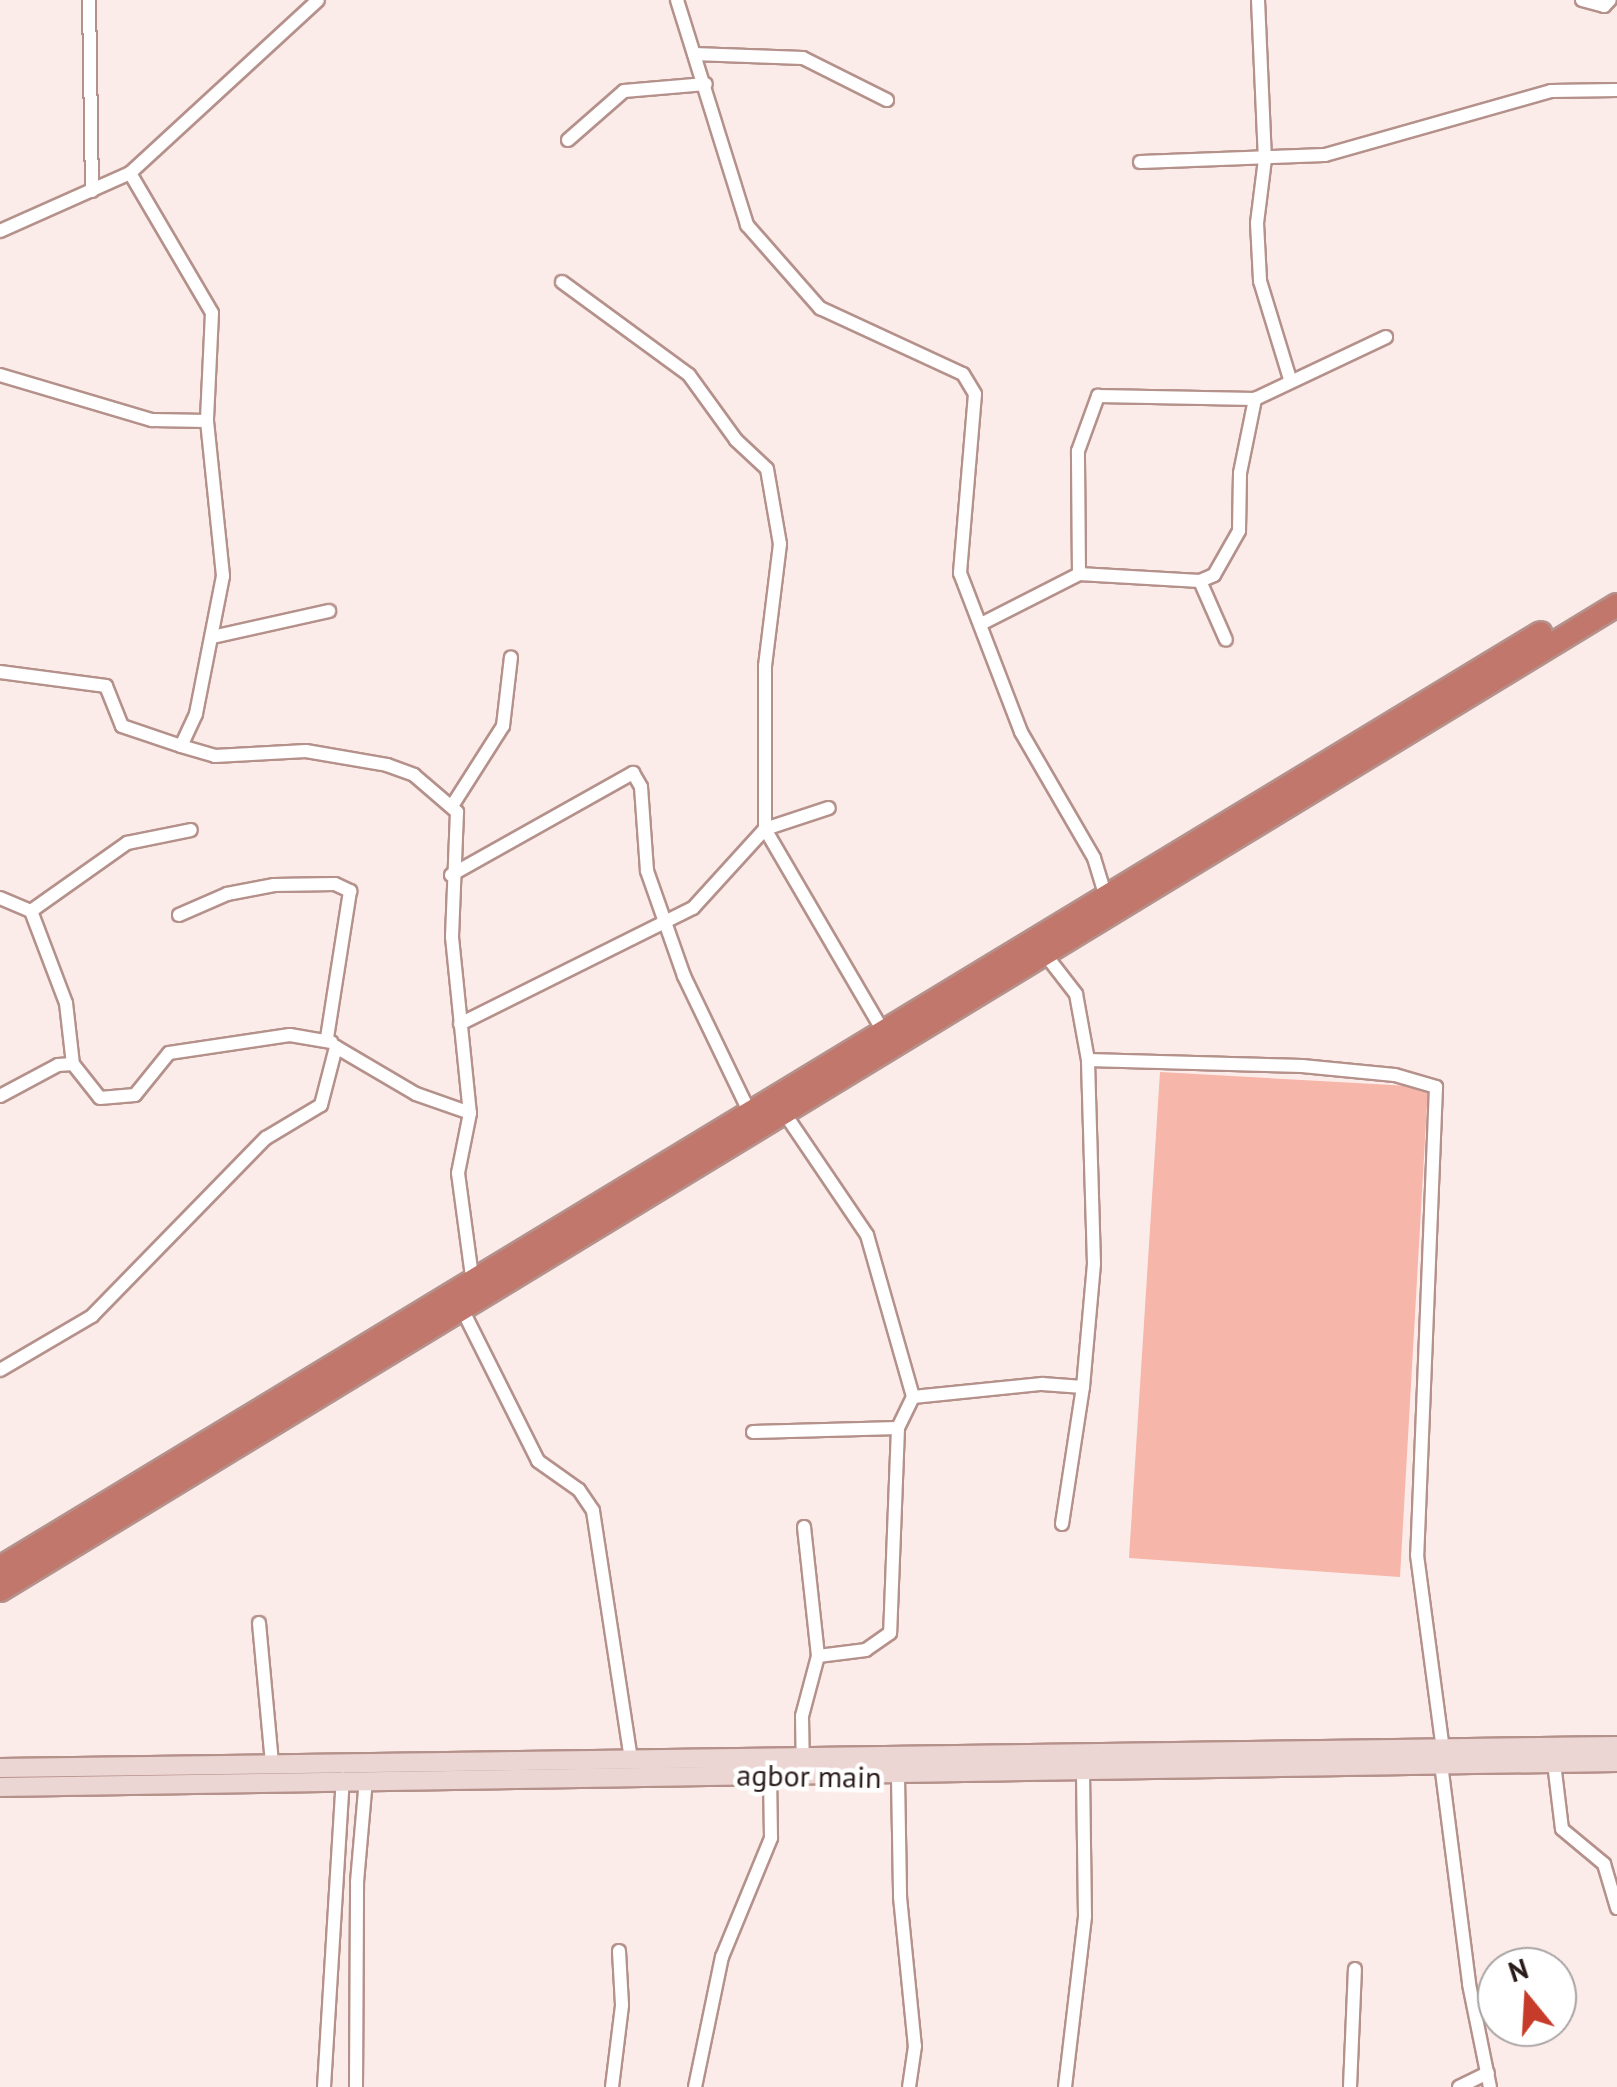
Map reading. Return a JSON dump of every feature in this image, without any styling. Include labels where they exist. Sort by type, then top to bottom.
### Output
[{"type":"highway","points":[[0,1568],[749,1111],[780,1105],[884,1030],[1617,588]]},
{"type":"highway","points":[[0,1590],[462,1309],[780,1105],[1044,954],[1617,605]]},
{"type":"main road","name":"agbor main","points":[[0,1787],[770,1774],[898,1777],[1442,1757],[1617,1746]]},
{"type":"main road","name":"agbor main","points":[[0,1768],[803,1755],[1442,1757],[1617,1762]]},
{"type":"street","points":[[89,0],[92,191]]},
{"type":"street","points":[[0,231],[130,173],[318,0]]},
{"type":"street","points":[[677,0],[706,84],[730,181],[747,225],[768,253],[820,308],[963,374],[974,394],[960,573],[1021,732],[1094,858],[1106,894]]},
{"type":"street","points":[[1258,0],[1266,159],[1257,223],[1260,281],[1290,378]]},
{"type":"street","points":[[1582,0],[1604,6],[1610,0]]},
{"type":"street","points":[[694,54],[803,58],[887,100]]},
{"type":"street","points":[[568,140],[624,91],[706,84]]},
{"type":"street","points":[[1140,162],[1325,155],[1551,91],[1617,90]]},
{"type":"street","points":[[130,173],[212,313],[206,422],[222,576],[196,714],[181,746]]},
{"type":"street","points":[[562,282],[689,376],[736,440],[767,469],[780,544],[765,666],[764,829],[884,1030]]},
{"type":"street","points":[[1078,574],[1078,451],[1098,396],[1254,399],[1290,378],[1386,337]]},
{"type":"street","points":[[0,375],[152,420],[206,422]]},
{"type":"street","points":[[980,624],[1078,574],[1200,581],[1214,575],[1239,531],[1240,473],[1254,399]]},
{"type":"street","points":[[1200,581],[1226,640]]},
{"type":"street","points":[[212,637],[329,611]]},
{"type":"street","points":[[452,806],[503,726],[512,657]]},
{"type":"street","points":[[0,672],[106,686],[122,726],[215,756],[306,752],[387,764],[414,774],[457,812],[452,874],[460,1024],[470,1113],[458,1173],[472,1277]]},
{"type":"street","points":[[452,874],[634,773],[641,786],[647,871],[684,976],[749,1111]]},
{"type":"street","points":[[460,1024],[693,908],[764,829],[828,808]]},
{"type":"street","points":[[31,910],[127,843],[192,830]]},
{"type":"street","points":[[0,1370],[92,1316],[266,1138],[322,1105],[350,891],[335,884],[274,885],[227,894],[179,915]]},
{"type":"street","points":[[0,898],[31,910],[66,1003],[73,1064],[100,1098],[136,1095],[169,1054],[290,1035],[331,1042],[416,1094],[470,1113]]},
{"type":"street","points":[[1044,954],[1076,994],[1088,1060],[1094,1264],[1083,1387],[1062,1524]]},
{"type":"street","points":[[1088,1060],[1302,1066],[1436,1087],[1418,1555],[1442,1757],[1489,2080],[1458,2087]]},
{"type":"street","points":[[0,1096],[58,1065],[73,1064]]},
{"type":"street","points":[[780,1105],[866,1234],[913,1398],[898,1428],[890,1633],[866,1650],[818,1656]]},
{"type":"street","points":[[462,1309],[538,1460],[578,1490],[594,1511],[631,1759]]},
{"type":"street","points":[[913,1398],[1042,1384],[1083,1387]]},
{"type":"street","points":[[754,1432],[898,1428]]},
{"type":"street","points":[[803,1755],[802,1716],[818,1656],[804,1527]]},
{"type":"street","points":[[259,1623],[272,1763]]},
{"type":"street","points":[[1554,1763],[1562,1829],[1604,1864],[1617,1908]]},
{"type":"street","points":[[1065,2087],[1084,1916],[1083,1772]]},
{"type":"street","points":[[696,2087],[722,1956],[771,1838],[770,1774]]},
{"type":"street","points":[[898,1777],[900,1897],[915,2046],[909,2087]]},
{"type":"street","points":[[356,2087],[358,1882],[366,1779]]},
{"type":"street","points":[[324,2087],[343,1780]]},
{"type":"street","points":[[612,2087],[622,2005],[619,1951]]},
{"type":"street","points":[[1350,2087],[1356,1968]]},
{"type":"shaded area","points":[[1160,1072],[1428,1087],[1400,1577],[1129,1558]]}]
